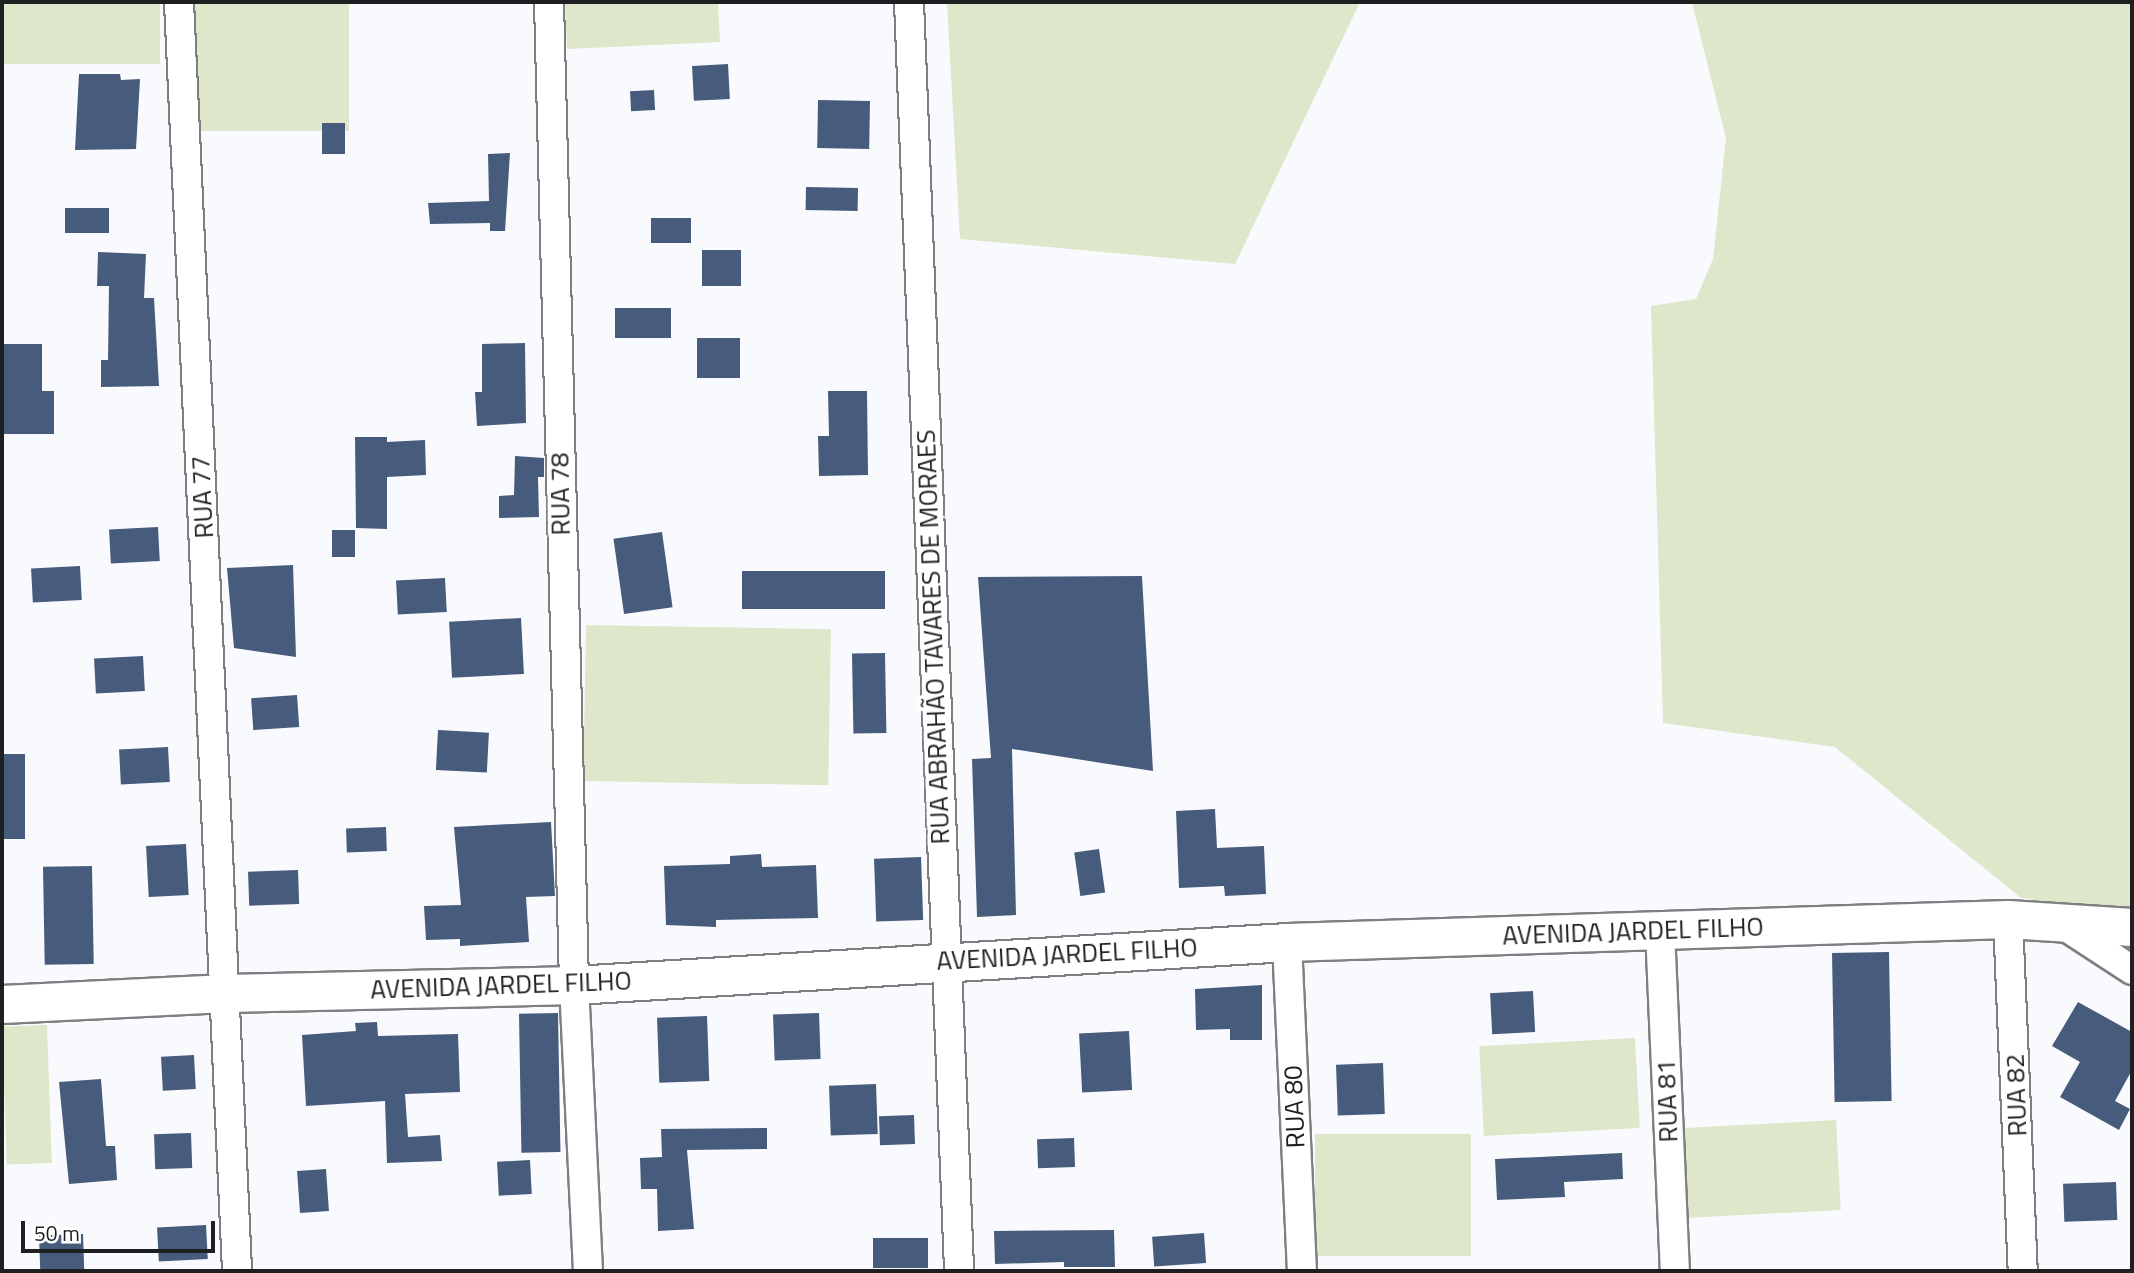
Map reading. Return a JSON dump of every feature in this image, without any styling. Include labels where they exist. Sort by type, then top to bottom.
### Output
[{"type":"main road","name":"AVENIDA JARDEL FILHO","points":[[2,1004],[226,993],[574,985],[947,959],[1287,942],[2008,919],[2055,919],[2132,927]]},
{"type":"street","name":"RUA 77","points":[[179,2],[237,1271]]},
{"type":"street","name":"RUA 78","points":[[549,2],[574,985],[588,1271]]},
{"type":"street","name":"RUA ABRAHÃO TAVARES DE MORAES","points":[[909,2],[959,1271]]},
{"type":"street","name":"RUA 82","points":[[2008,919],[2023,1271]]},
{"type":"street","points":[[2055,919],[2132,970]]},
{"type":"street","name":"RUA 81","points":[[1660,930],[1675,1271]]},
{"type":"street","name":"RUA 80","points":[[1287,942],[1302,1271]]},
{"type":"green space","points":[[2,2],[160,2],[160,64],[2,64]]},
{"type":"green space","points":[[195,2],[349,2],[349,131],[195,131]]},
{"type":"green space","points":[[565,2],[718,2],[720,42],[567,49]]},
{"type":"green space","points":[[947,2],[1360,2],[1235,264],[960,239]]},
{"type":"green space","points":[[1692,2],[2132,2],[2132,912],[2021,898],[1835,747],[1663,723],[1651,306],[1696,299],[1713,259],[1726,138]]},
{"type":"green space","points":[[586,625],[831,629],[828,785],[583,781]]},
{"type":"green space","points":[[47,1025],[52,1163],[7,1164],[2,1027]]},
{"type":"green space","points":[[1635,1038],[1640,1128],[1484,1136],[1479,1046]]},
{"type":"green space","points":[[1836,1120],[1841,1210],[1685,1218],[1680,1128]]},
{"type":"green space","points":[[1315,1134],[1471,1134],[1471,1256],[1315,1256]]},
{"type":"building","points":[[728,64],[730,99],[694,101],[692,66]]},
{"type":"building","points":[[79,74],[120,74],[121,80],[140,79],[136,149],[75,150]]},
{"type":"building","points":[[654,90],[655,110],[631,111],[630,91]]},
{"type":"building","points":[[818,100],[870,101],[869,149],[817,148]]},
{"type":"building","points":[[322,123],[345,123],[345,154],[322,154]]},
{"type":"building","points":[[510,153],[505,231],[490,231],[490,223],[430,224],[428,203],[489,201],[488,154]]},
{"type":"building","points":[[806,187],[858,188],[858,211],[806,210]]},
{"type":"building","points":[[65,208],[109,208],[109,233],[65,233]]},
{"type":"building","points":[[651,218],[691,218],[691,243],[651,243]]},
{"type":"building","points":[[702,250],[741,250],[741,286],[702,286]]},
{"type":"building","points":[[98,252],[146,254],[144,298],[154,298],[159,386],[101,387],[101,360],[108,360],[109,286],[97,286]]},
{"type":"building","points":[[615,308],[671,308],[671,338],[615,338]]},
{"type":"building","points":[[697,338],[740,338],[740,378],[697,378]]},
{"type":"building","points":[[525,343],[526,423],[477,426],[475,392],[482,392],[482,344]]},
{"type":"building","points":[[2,344],[42,344],[42,391],[54,391],[54,434],[2,434]]},
{"type":"building","points":[[828,391],[867,391],[868,475],[819,476],[818,436],[829,436]]},
{"type":"building","points":[[355,437],[387,437],[387,442],[425,440],[426,475],[387,477],[387,529],[356,528]]},
{"type":"building","points":[[515,456],[544,458],[544,477],[538,477],[539,517],[499,518],[499,496],[514,495]]},
{"type":"building","points":[[158,527],[160,561],[111,564],[109,530]]},
{"type":"building","points":[[332,530],[355,530],[355,557],[332,557]]},
{"type":"building","points":[[662,532],[673,607],[624,614],[613,539]]},
{"type":"building","points":[[293,565],[296,657],[234,648],[227,568]]},
{"type":"building","points":[[80,566],[82,600],[33,603],[31,569]]},
{"type":"building","points":[[742,571],[885,571],[885,609],[742,609]]},
{"type":"building","points":[[1142,576],[1153,771],[1012,749],[1016,915],[977,917],[972,759],[991,758],[978,577]]},
{"type":"building","points":[[445,578],[447,612],[398,615],[396,581]]},
{"type":"building","points":[[521,618],[524,674],[452,678],[449,622]]},
{"type":"building","points":[[885,653],[886,733],[853,734],[852,654]]},
{"type":"building","points":[[143,656],[145,691],[96,694],[94,659]]},
{"type":"building","points":[[297,695],[299,727],[253,730],[251,698]]},
{"type":"building","points":[[438,730],[489,733],[487,773],[436,770]]},
{"type":"building","points":[[168,747],[170,782],[121,785],[119,750]]},
{"type":"building","points":[[2,754],[25,754],[25,839],[2,839]]},
{"type":"building","points":[[1215,809],[1217,848],[1264,846],[1266,894],[1225,896],[1224,886],[1179,888],[1176,811]]},
{"type":"building","points":[[551,822],[555,896],[526,897],[529,942],[460,946],[460,939],[426,940],[424,906],[461,905],[454,827]]},
{"type":"building","points":[[386,827],[387,851],[347,852],[346,828]]},
{"type":"building","points":[[186,844],[189,895],[149,897],[146,846]]},
{"type":"building","points":[[1099,849],[1105,893],[1080,896],[1074,852]]},
{"type":"building","points":[[761,854],[762,867],[816,865],[818,918],[716,920],[716,927],[666,925],[664,866],[730,864],[730,856]]},
{"type":"building","points":[[921,857],[923,920],[876,922],[874,859]]},
{"type":"building","points":[[92,866],[94,964],[45,965],[43,867]]},
{"type":"building","points":[[298,870],[299,904],[249,906],[248,872]]},
{"type":"building","points":[[1889,952],[1892,1101],[1835,1102],[1832,953]]},
{"type":"building","points":[[1262,985],[1262,1040],[1230,1040],[1230,1029],[1196,1030],[1195,989]]},
{"type":"building","points":[[1533,991],[1535,1032],[1492,1034],[1490,993]]},
{"type":"building","points":[[2078,1002],[2132,1032],[2132,1070],[2115,1101],[2130,1109],[2119,1130],[2060,1097],[2080,1062],[2052,1046]]},
{"type":"building","points":[[558,1013],[560,1152],[521,1153],[519,1014]]},
{"type":"building","points":[[819,1013],[821,1059],[775,1061],[773,1015]]},
{"type":"building","points":[[707,1016],[709,1081],[659,1083],[657,1018]]},
{"type":"building","points":[[377,1022],[378,1036],[458,1034],[460,1092],[405,1094],[408,1137],[440,1135],[442,1161],[387,1163],[385,1101],[306,1106],[302,1035],[356,1031],[355,1023]]},
{"type":"building","points":[[1129,1031],[1132,1090],[1082,1093],[1079,1034]]},
{"type":"building","points":[[194,1055],[196,1089],[163,1091],[161,1057]]},
{"type":"building","points":[[1383,1063],[1385,1114],[1338,1116],[1336,1065]]},
{"type":"building","points":[[101,1079],[106,1146],[115,1146],[117,1180],[69,1184],[59,1082]]},
{"type":"building","points":[[876,1084],[878,1134],[831,1136],[829,1086]]},
{"type":"building","points":[[914,1115],[915,1144],[880,1145],[879,1116]]},
{"type":"building","points":[[767,1128],[767,1149],[687,1150],[694,1229],[658,1231],[657,1189],[641,1189],[640,1158],[662,1157],[661,1129]]},
{"type":"building","points":[[191,1133],[192,1168],[155,1169],[154,1134]]},
{"type":"building","points":[[1074,1138],[1075,1167],[1038,1168],[1037,1139]]},
{"type":"building","points":[[1622,1153],[1623,1179],[1564,1182],[1565,1197],[1497,1200],[1495,1159]]},
{"type":"building","points":[[530,1160],[532,1194],[499,1196],[497,1162]]},
{"type":"building","points":[[326,1169],[329,1211],[300,1213],[297,1171]]},
{"type":"building","points":[[2116,1182],[2117,1220],[2064,1222],[2063,1184]]},
{"type":"building","points":[[206,1225],[208,1259],[159,1262],[157,1228]]},
{"type":"building","points":[[1114,1230],[1115,1267],[1064,1267],[1064,1262],[995,1264],[994,1231]]},
{"type":"building","points":[[1204,1233],[1206,1263],[1154,1267],[1152,1237]]},
{"type":"building","points":[[83,1234],[84,1269],[40,1271],[39,1236]]},
{"type":"building","points":[[873,1238],[928,1238],[928,1268],[873,1268]]}]
